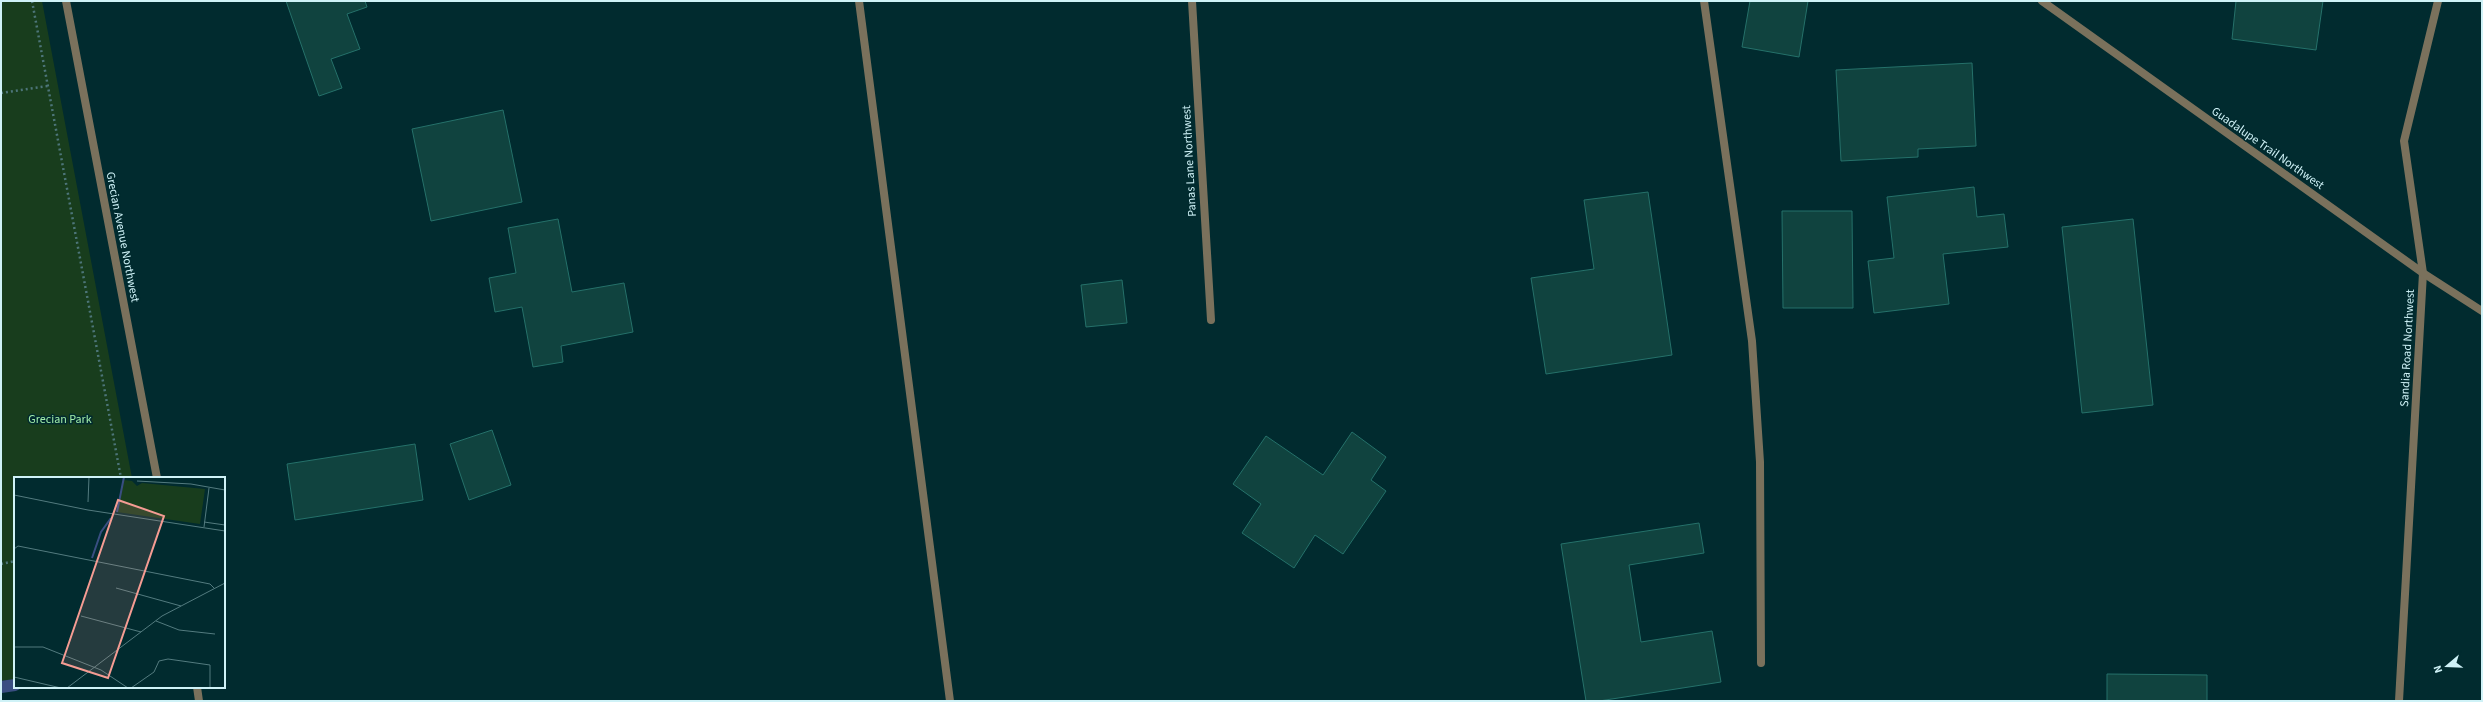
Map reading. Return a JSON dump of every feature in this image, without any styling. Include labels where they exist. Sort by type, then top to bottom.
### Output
[{"type":"street","name":"Grecian Avenue Northwest","points":[[66,1],[157,477]]},
{"type":"street","points":[[859,1],[950,701]]},
{"type":"street","name":"Panas Lane Northwest","points":[[1192,1],[1211,320]]},
{"type":"street","points":[[1704,1],[1752,341],[1760,462],[1761,663]]},
{"type":"street","name":"Guadalupe Trail Northwest","points":[[2042,1],[2423,273],[2482,311]]},
{"type":"street","name":"Sandia Road Northwest","points":[[2399,701],[2423,273],[2404,141],[2438,1]]},
{"type":"street","points":[[197,688],[200,701]]},
{"type":"path","points":[[32,1],[122,477]]},
{"type":"path","points":[[1,93],[48,86]]},
{"type":"path","points":[[1,564],[14,561]]},
{"type":"green space","name":"Grecian Park","points":[[1,1],[42,1],[132,477],[14,477],[14,680],[1,681]]},
{"type":"building","points":[[286,1],[365,1],[367,7],[347,14],[360,49],[331,59],[342,88],[319,96]]},
{"type":"building","points":[[1750,1],[1808,1],[1799,57],[1742,47]]},
{"type":"building","points":[[2236,1],[2323,1],[2316,50],[2232,39]]},
{"type":"building","points":[[1972,63],[1976,146],[1918,149],[1918,157],[1841,161],[1836,70]]},
{"type":"building","points":[[503,110],[522,202],[431,221],[412,129]]},
{"type":"building","points":[[1974,187],[1977,217],[2004,214],[2008,247],[1943,254],[1949,304],[1874,313],[1868,261],[1894,258],[1887,197]]},
{"type":"building","points":[[1648,192],[1672,355],[1546,374],[1531,278],[1594,269],[1584,200]]},
{"type":"building","points":[[1782,211],[1852,211],[1853,308],[1783,308]]},
{"type":"building","points":[[558,219],[572,292],[624,283],[633,332],[561,346],[563,362],[533,367],[522,307],[495,312],[489,278],[516,273],[508,228]]},
{"type":"building","points":[[2133,219],[2153,405],[2082,413],[2062,227]]},
{"type":"building","points":[[1122,280],[1127,323],[1086,327],[1081,285]]},
{"type":"building","points":[[492,430],[511,485],[469,500],[450,444]]},
{"type":"building","points":[[1352,432],[1386,457],[1371,480],[1386,491],[1343,554],[1315,535],[1294,568],[1242,533],[1261,504],[1233,484],[1266,436],[1323,475]]},
{"type":"building","points":[[415,444],[423,500],[295,520],[287,464]]},
{"type":"building","points":[[1699,523],[1704,553],[1629,565],[1641,642],[1712,631],[1721,682],[1599,701],[1586,701],[1561,544]]},
{"type":"building","points":[[2107,674],[2207,675],[2207,701],[2107,701]]},
{"type":"waterway","points":[[1,687],[14,685]]}]
